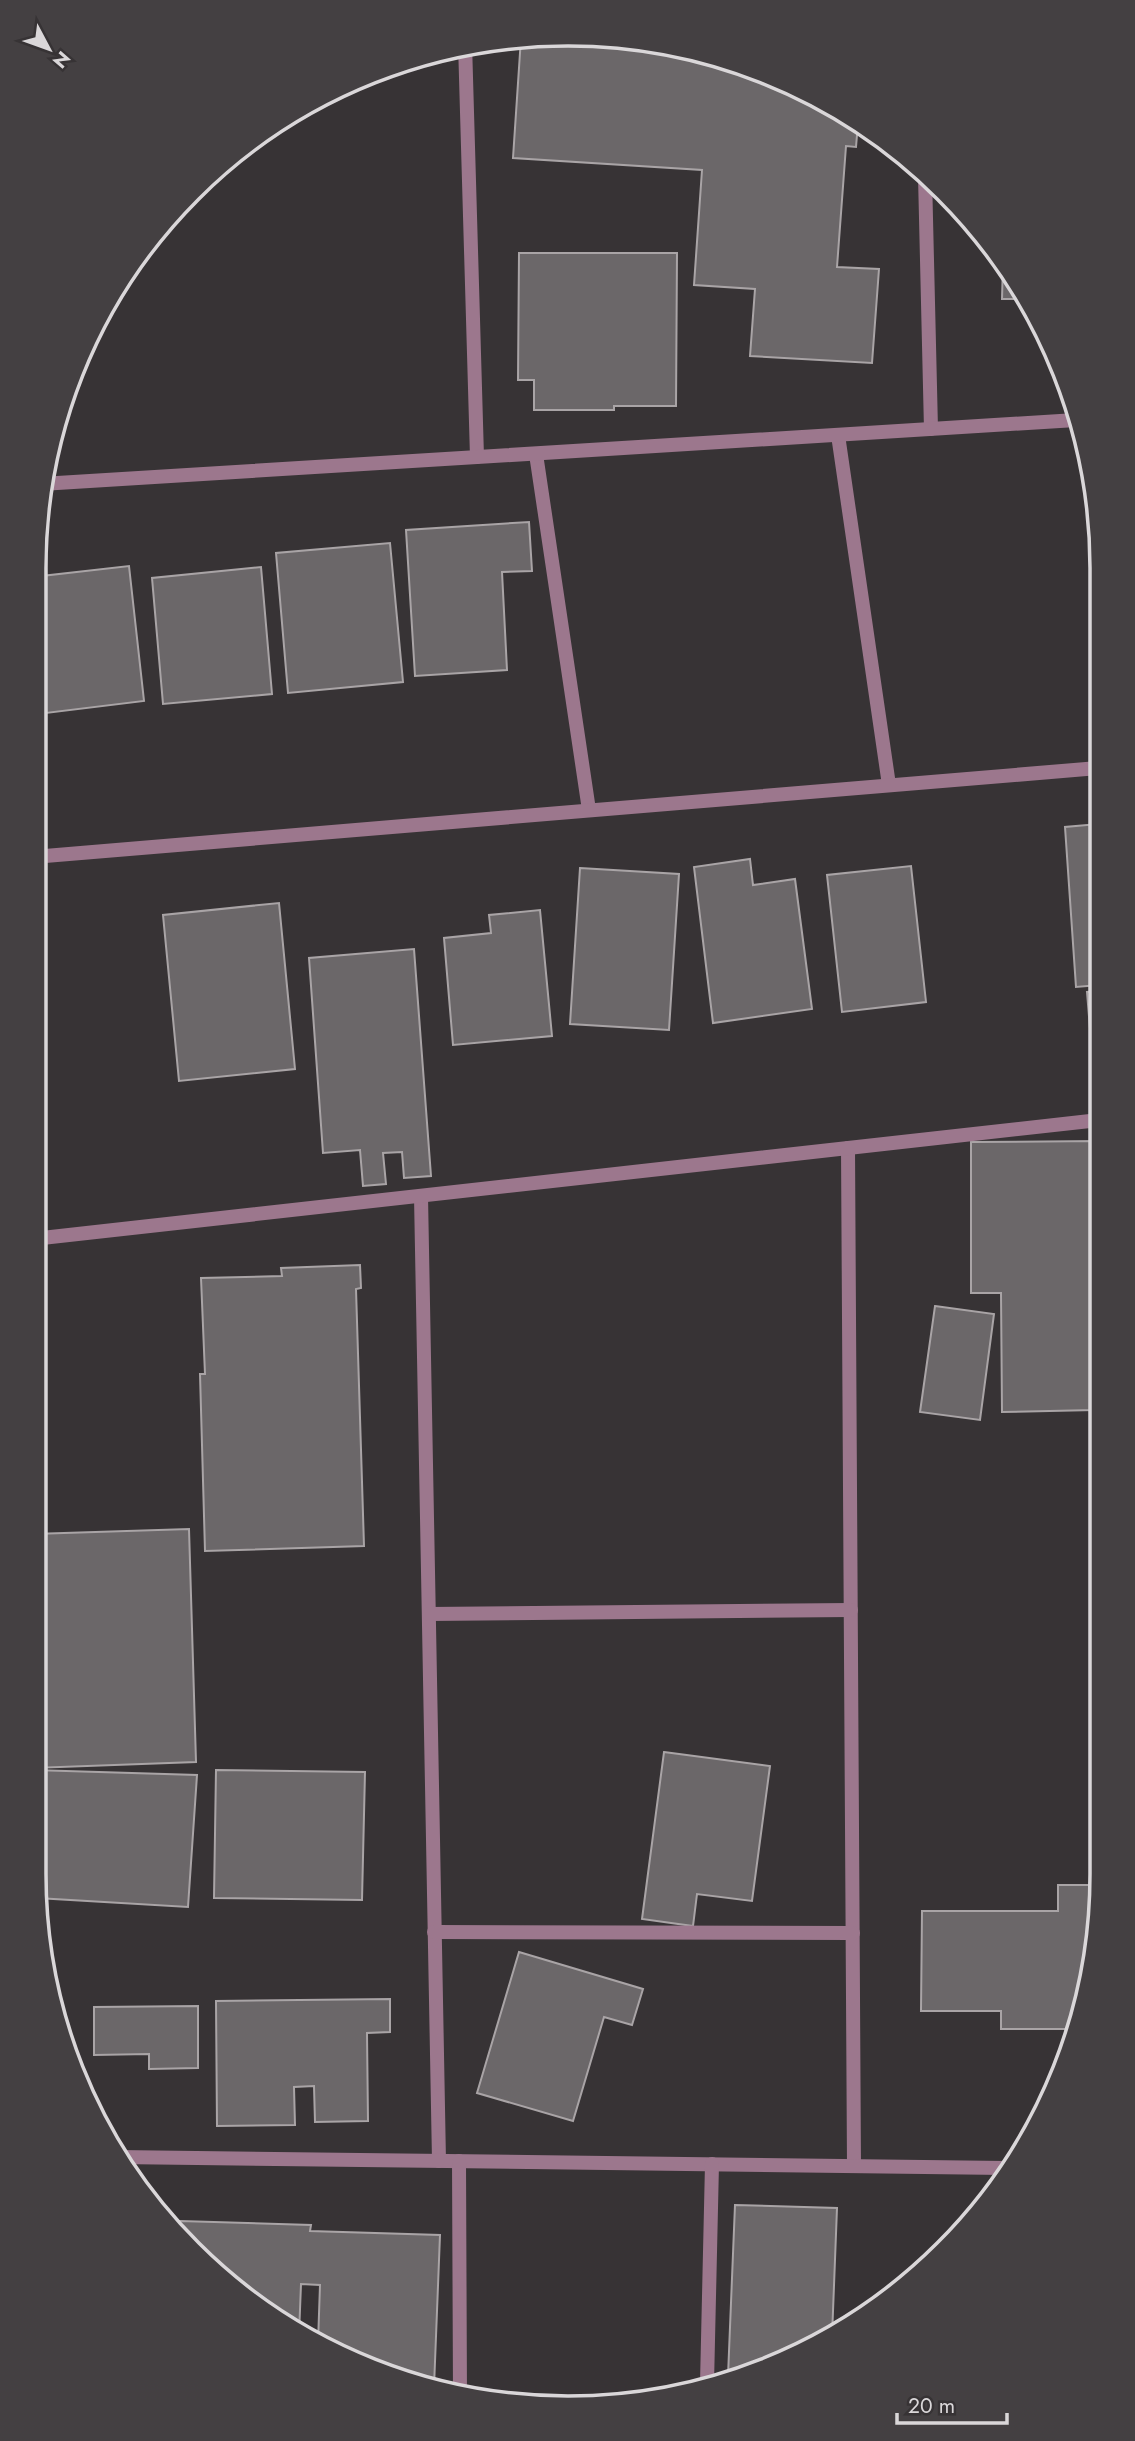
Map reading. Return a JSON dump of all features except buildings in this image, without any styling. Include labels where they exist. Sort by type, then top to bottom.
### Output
[{"type":"street","points":[[465,56],[477,457]]},
{"type":"street","points":[[925,187],[931,429]]},
{"type":"street","points":[[53,483],[1069,421]]},
{"type":"street","points":[[838,435],[889,785]]},
{"type":"street","points":[[536,454],[589,810]]},
{"type":"street","points":[[46,856],[1090,769]]},
{"type":"street","points":[[46,1238],[1090,1120]]},
{"type":"street","points":[[848,1148],[854,2166]]},
{"type":"street","points":[[421,1196],[439,2161]]},
{"type":"street","points":[[429,1614],[851,1610]]},
{"type":"street","points":[[434,1932],[853,1933]]},
{"type":"street","points":[[129,2157],[999,2168]]},
{"type":"street","points":[[458,2161],[460,2384]]},
{"type":"street","points":[[707,2377],[712,2164]]}]
